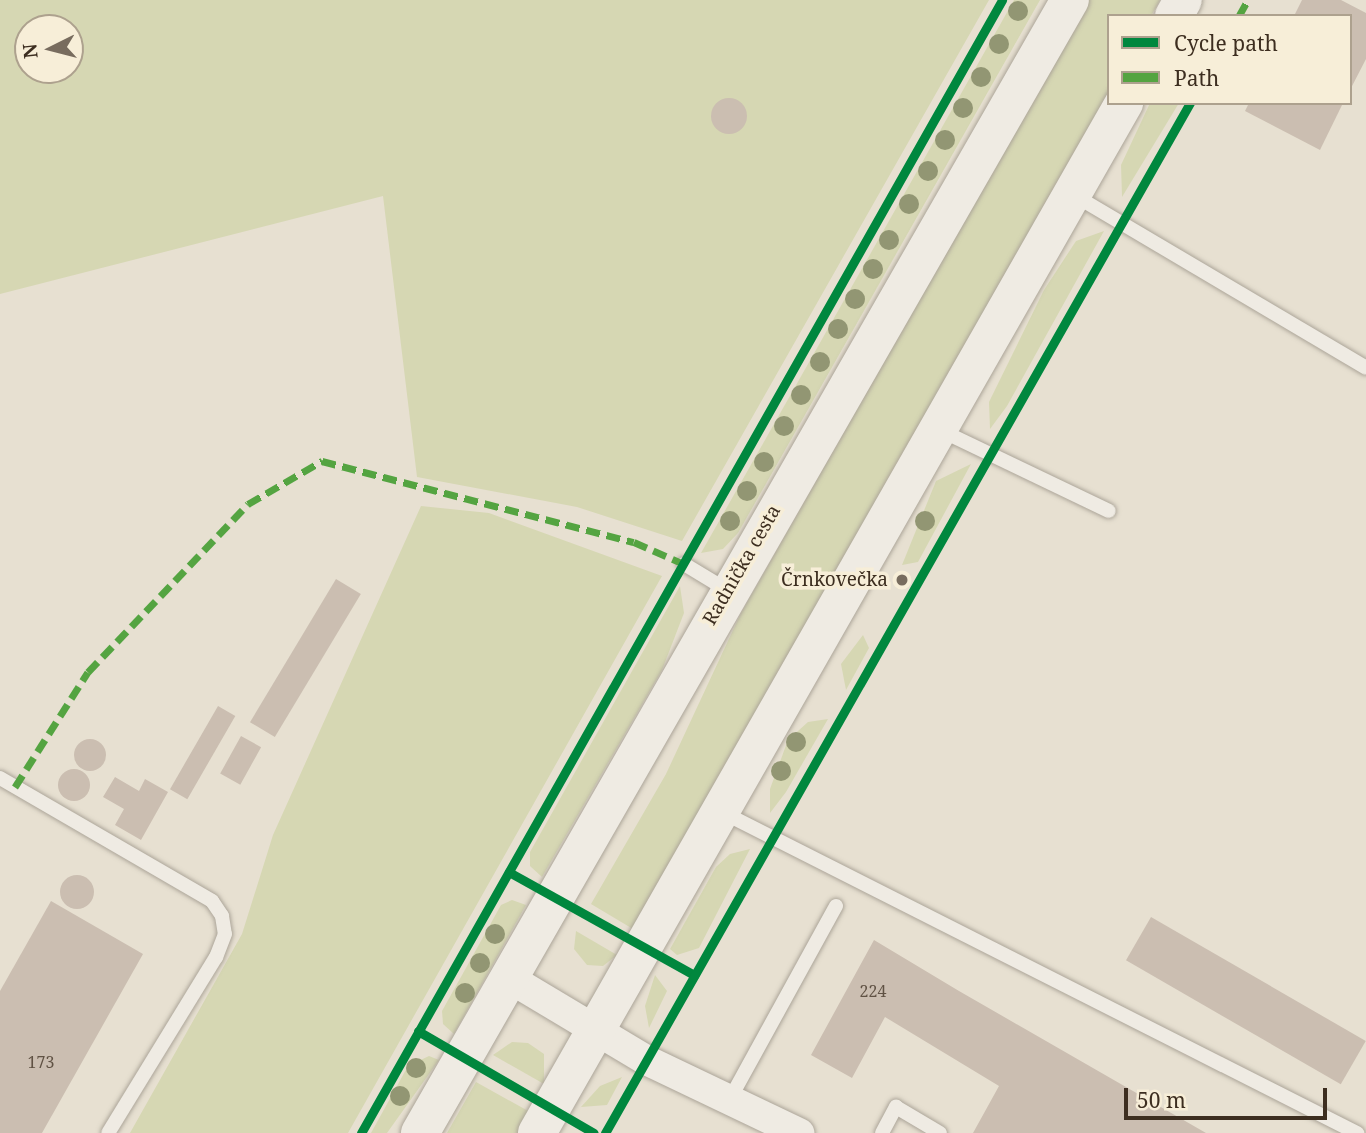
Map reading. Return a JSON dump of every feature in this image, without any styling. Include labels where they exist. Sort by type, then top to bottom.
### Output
[{"type":"main road","name":"Radnička cesta","points":[[420,1133],[727,590],[1070,0]]},
{"type":"main road","points":[[537,1133],[718,809],[1123,105]]},
{"type":"street","points":[[509,978],[596,1026],[646,1060],[732,1097],[799,1133]]},
{"type":"lane","points":[[1072,194],[1366,368]]},
{"type":"lane","points":[[936,428],[1109,511]]},
{"type":"lane","points":[[684,564],[727,590]]},
{"type":"lane","points":[[0,778],[212,901],[222,916],[225,934],[216,957],[108,1133]]},
{"type":"lane","points":[[718,809],[1357,1133]]},
{"type":"lane","points":[[732,1097],[836,906]]},
{"type":"lane","points":[[882,1133],[896,1107],[940,1133]]},
{"type":"green space","points":[[0,0],[989,0],[682,541],[577,507],[417,477],[383,196],[0,294]]},
{"type":"green space","points":[[1014,0],[1040,0],[738,533],[723,549],[701,553]]},
{"type":"green space","points":[[1089,0],[1160,0],[1152,14],[1107,14],[1107,95],[633,929],[591,904],[666,774],[741,613]]},
{"type":"green space","points":[[1149,105],[1178,105],[1122,197],[1121,165]]},
{"type":"green space","points":[[1104,231],[1007,406],[990,429],[989,402],[1044,290],[1076,241]]},
{"type":"green space","points":[[971,464],[918,562],[902,565],[936,481]]},
{"type":"green space","points":[[421,506],[489,513],[662,576],[348,1133],[130,1133],[242,934],[273,835]]},
{"type":"green space","points":[[680,586],[684,613],[662,670],[542,877],[530,866],[530,852]]},
{"type":"green space","points":[[863,635],[869,648],[846,690],[841,664]]},
{"type":"green space","points":[[828,719],[786,792],[770,813],[770,789],[788,740],[808,722]]},
{"type":"green space","points":[[750,849],[699,948],[677,955],[670,949],[716,867],[730,854]]},
{"type":"green space","points":[[512,900],[526,905],[454,1034],[443,1024],[442,1011],[501,905]]},
{"type":"green space","points":[[576,931],[617,955],[603,966],[587,965],[574,949]]},
{"type":"green space","points":[[655,975],[667,991],[649,1028],[645,1006]]},
{"type":"green space","points":[[512,1042],[528,1043],[544,1054],[544,1084],[493,1055]]},
{"type":"green space","points":[[429,1056],[439,1060],[387,1133],[371,1133],[408,1066]]},
{"type":"green space","points":[[622,1077],[607,1105],[581,1107],[600,1086]]},
{"type":"green space","points":[[476,1082],[530,1112],[518,1133],[447,1133]]},
{"type":"building","points":[[1302,0],[1341,0],[1366,13],[1366,59],[1352,86],[1352,14],[1295,14]]},
{"type":"building","points":[[729,98],[742,103],[747,116],[742,129],[729,134],[716,129],[711,116],[716,103]]},
{"type":"building","points":[[1248,105],[1342,105],[1320,150],[1245,111]]},
{"type":"building","points":[[336,579],[361,594],[275,737],[250,722]]},
{"type":"building","points":[[218,706],[235,716],[187,799],[170,789]]},
{"type":"building","points":[[241,736],[261,747],[240,785],[220,774]]},
{"type":"building","points":[[90,739],[101,744],[106,755],[101,766],[90,771],[79,766],[74,755],[79,744]]},
{"type":"building","points":[[74,769],[86,773],[90,785],[86,797],[74,801],[62,797],[58,785],[62,773]]},
{"type":"building","points":[[115,777],[139,791],[145,779],[168,792],[141,840],[115,825],[124,809],[103,797]]},
{"type":"building","points":[[77,875],[89,880],[94,892],[89,904],[77,909],[65,904],[60,892],[65,880]]},
{"type":"building","points":[[51,901],[143,954],[42,1133],[0,1133],[0,991]]},
{"type":"building","points":[[1151,917],[1366,1041],[1341,1084],[1126,960]]},
{"type":"building","points":[[874,940],[1206,1133],[973,1133],[999,1086],[885,1017],[852,1078],[811,1055]]},
{"type":"marked path","points":[[1240,14],[1248,0]]},
{"type":"marked path","points":[[15,787],[88,672],[248,504],[322,461],[634,542],[684,564]]},
{"type":"cycle path","points":[[361,1133],[1002,0]]},
{"type":"cycle path","points":[[605,1133],[1189,105]]},
{"type":"cycle path","points":[[509,872],[694,975]]},
{"type":"cycle path","points":[[418,1031],[594,1133]]},
{"type":"place","name":"Črnkovečka","points":[[902,580]]}]
